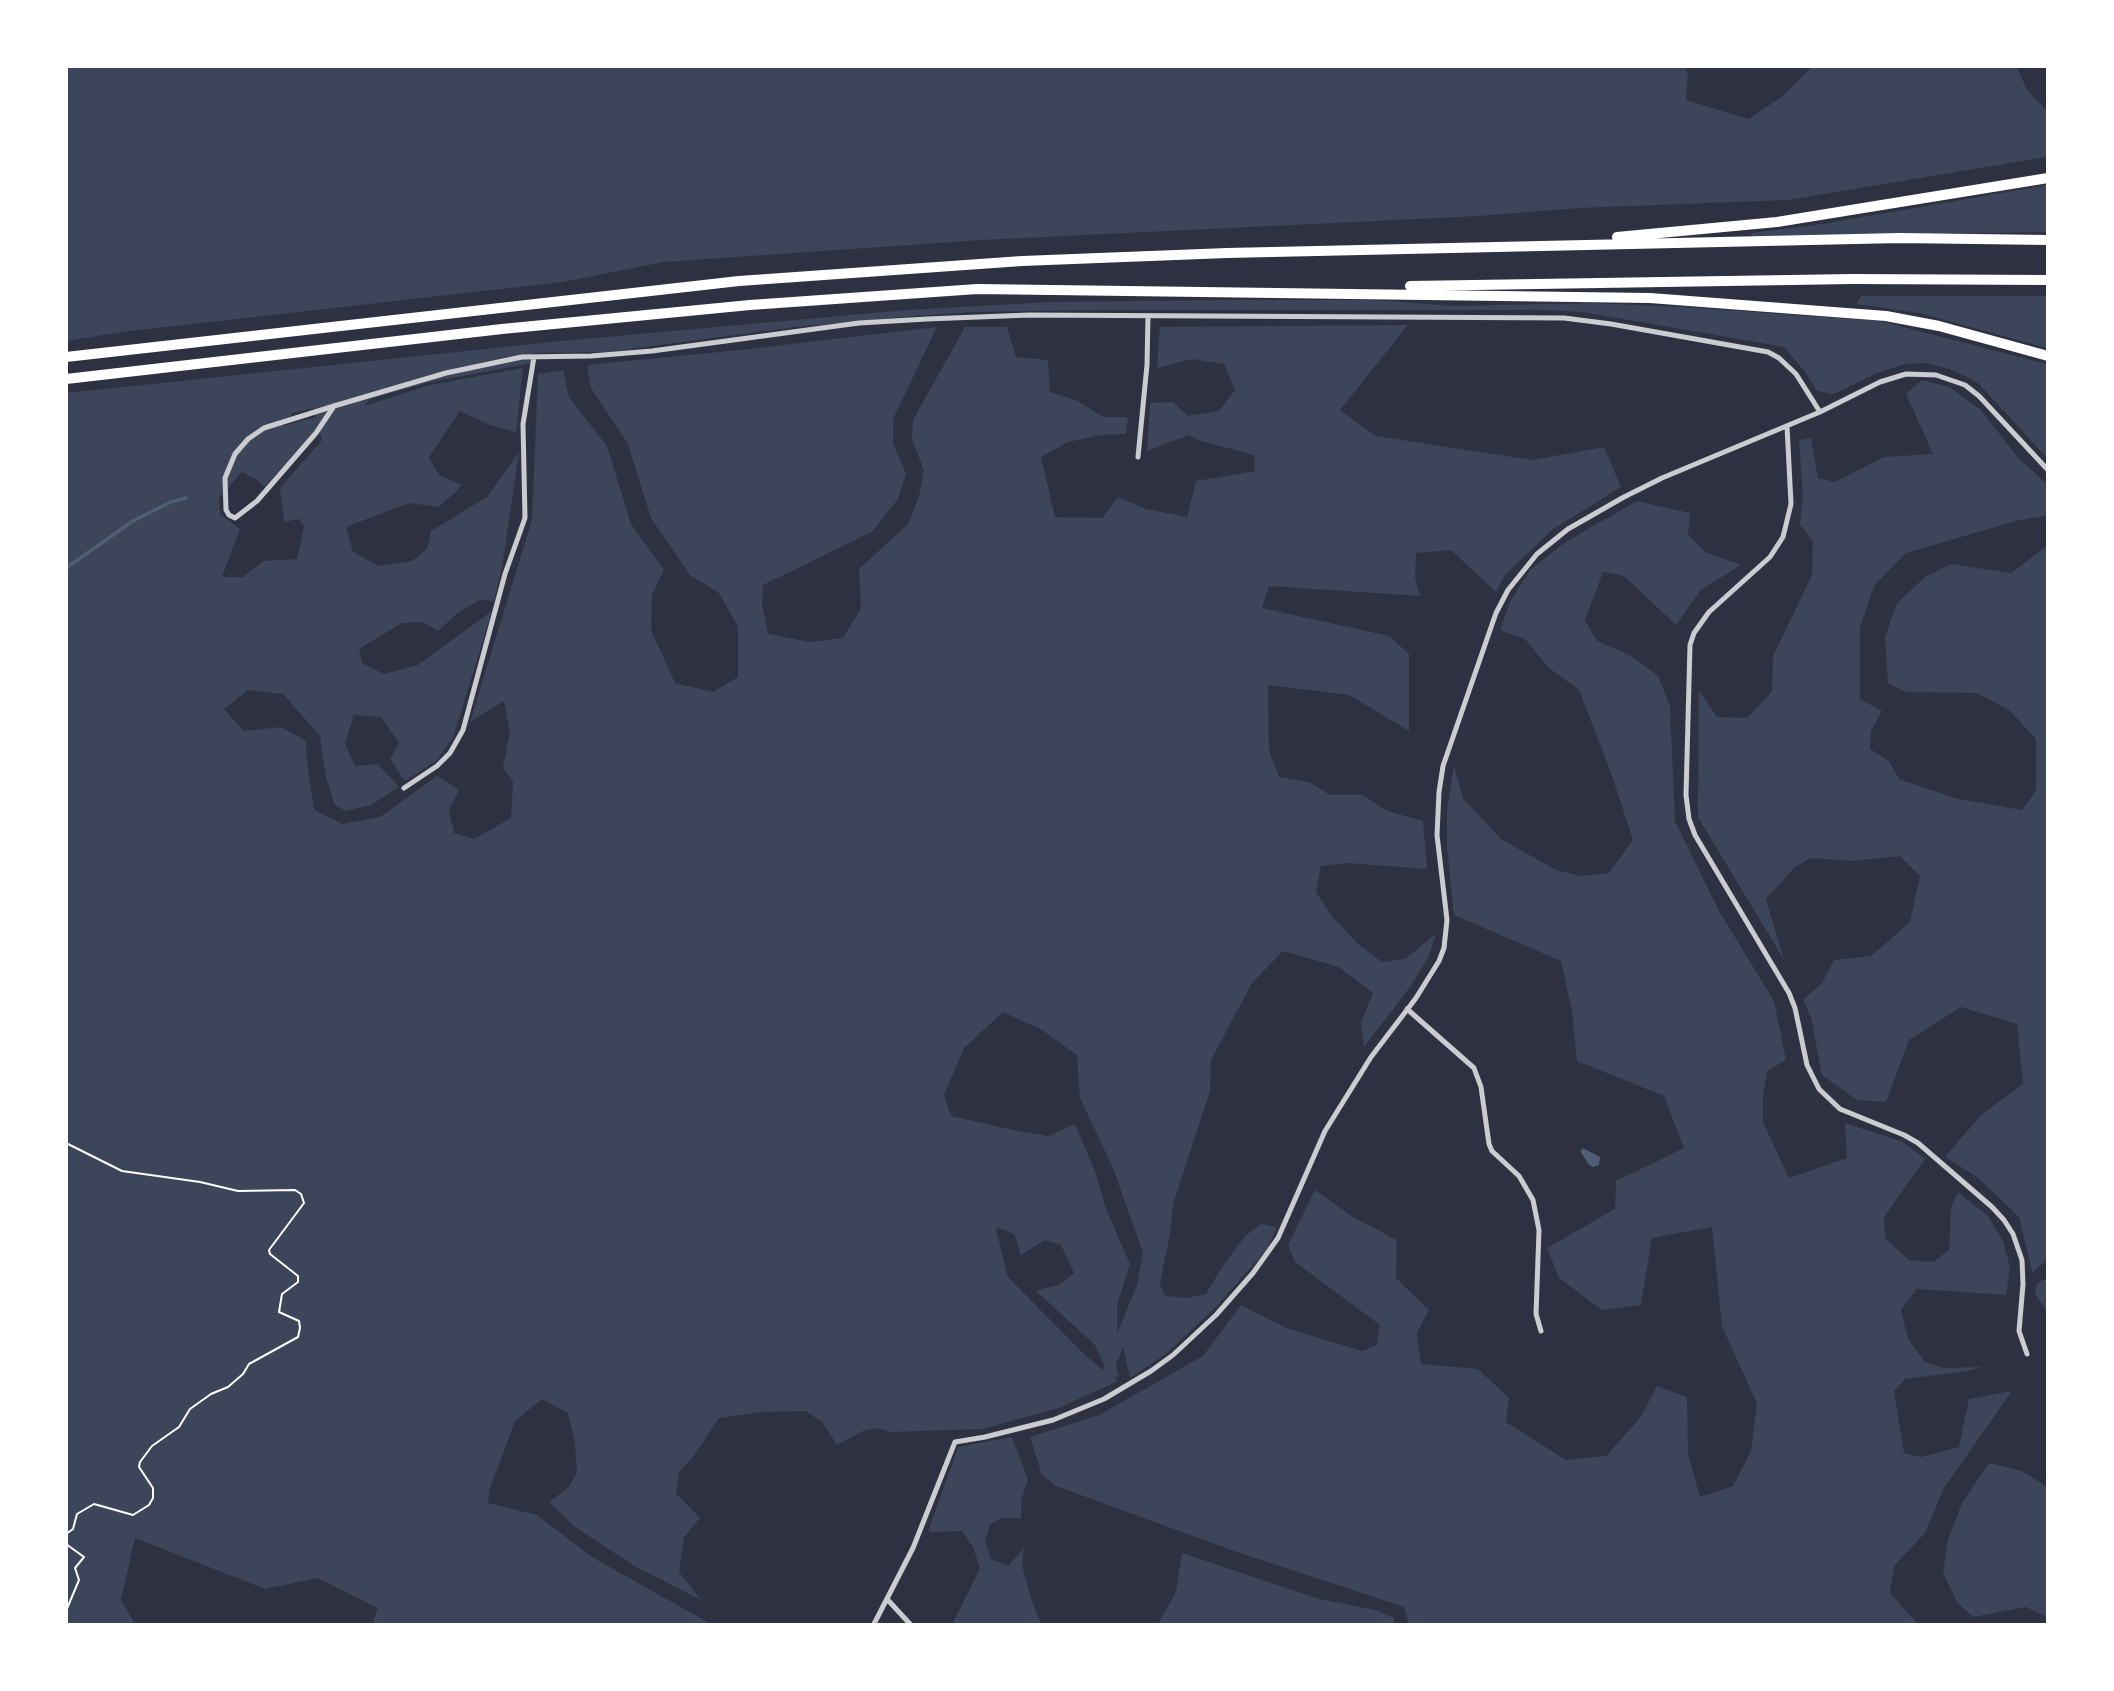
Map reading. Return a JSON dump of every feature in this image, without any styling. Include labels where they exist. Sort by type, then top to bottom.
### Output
[{"type":"highway","points":[[1227,253],[1376,244],[1671,234],[1777,222],[2048,178]]},
{"type":"highway","points":[[66,357],[739,281],[1022,261],[1227,253],[1886,238],[2048,240]]},
{"type":"highway","points":[[1184,290],[1853,279],[2048,280]]},
{"type":"highway","points":[[66,379],[475,332],[750,305],[977,289],[1650,298],[1895,317],[1939,326],[2048,356]]},
{"type":"street","points":[[334,406],[309,441],[257,501],[235,517],[229,515],[226,510],[225,478],[235,454],[247,439],[264,428],[334,406],[446,373],[504,359],[652,351],[859,323],[928,318],[1029,315],[1527,316],[1600,322],[1768,352],[1796,374],[1820,412]]},
{"type":"street","points":[[1138,457],[1147,365],[1147,316]]},
{"type":"street","points":[[404,788],[437,766],[450,753],[463,730],[505,574],[525,518],[523,424],[534,357]]},
{"type":"street","points":[[874,1625],[913,1548],[954,1442],[1053,1420],[1128,1386],[1173,1355],[1233,1297],[1273,1247],[1325,1131],[1371,1057],[1439,961],[1447,934],[1437,835],[1443,766],[1488,630],[1508,590],[1524,569],[1552,541],[1605,507],[1662,478],[1820,412],[1894,376],[1936,374],[1965,386],[1979,396],[2048,470]]},
{"type":"street","points":[[1787,426],[1791,505],[1783,537],[1770,557],[1709,612],[1690,645],[1686,795],[1689,819],[1695,835],[1789,993],[1799,1024],[1807,1065],[1819,1089],[1840,1109],[1918,1143],[1992,1207],[2013,1234],[2022,1260],[2024,1284],[2019,1328],[2027,1354]]},
{"type":"street","points":[[1407,1009],[1474,1068],[1481,1087],[1492,1152],[1518,1176],[1534,1200],[1539,1230],[1536,1314],[1541,1331]]},
{"type":"street","points":[[887,1599],[910,1625]]},
{"type":"path","points":[[66,1143],[122,1171],[200,1182],[238,1191],[295,1190],[301,1194],[304,1203],[269,1250],[270,1254],[298,1276],[298,1282],[293,1288],[282,1294],[279,1312],[299,1321],[298,1337],[249,1364],[243,1374],[228,1387],[211,1394],[190,1409],[179,1427],[152,1446],[139,1467],[153,1488],[153,1498],[149,1505],[133,1515],[94,1504],[77,1514],[73,1530],[66,1534]]},
{"type":"path","points":[[66,1544],[85,1557],[75,1568],[79,1580],[66,1611]]},
{"type":"shaded area","points":[[1684,66],[1688,73],[1686,100],[1748,119],[1782,97],[1812,67],[2017,67],[2027,90],[2047,111],[2047,157],[1787,200],[1579,208],[1479,216],[982,240],[664,262],[563,282],[122,332],[67,341],[67,67]]},
{"type":"shaded area","points":[[2047,185],[2047,232],[1752,237],[1751,233],[1822,224]]},
{"type":"shaded area","points":[[1861,296],[2047,296],[2047,348],[1919,313],[1856,304]]},
{"type":"shaded area","points":[[1376,300],[1452,306],[1592,303],[1880,321],[2047,364],[2048,459],[1978,383],[1953,370],[1925,363],[1905,364],[1877,373],[1834,394],[1817,391],[1784,347],[1583,312],[1544,310],[1104,310],[972,312],[915,316],[796,327],[607,352],[533,353],[533,363],[430,382],[370,399],[364,406],[430,385],[523,368],[516,432],[490,425],[460,411],[429,457],[439,475],[462,485],[455,493],[438,507],[409,503],[346,527],[353,552],[379,566],[412,561],[427,549],[431,531],[487,497],[519,452],[502,568],[494,601],[480,600],[460,611],[438,631],[422,622],[402,623],[359,649],[363,664],[384,674],[418,665],[492,611],[453,738],[436,761],[405,781],[390,759],[399,743],[381,717],[354,715],[345,743],[355,766],[378,764],[399,787],[371,805],[345,811],[334,804],[325,773],[320,736],[283,694],[248,690],[224,709],[244,731],[281,727],[306,741],[314,810],[343,824],[380,817],[437,776],[459,790],[449,810],[454,833],[474,839],[511,818],[513,782],[503,767],[510,733],[504,701],[470,722],[532,520],[538,374],[563,370],[569,397],[607,446],[631,524],[664,570],[652,595],[651,630],[675,683],[713,692],[738,677],[738,627],[719,593],[690,575],[651,518],[628,444],[591,388],[587,365],[937,327],[893,419],[893,443],[906,474],[898,499],[872,532],[763,585],[762,604],[768,634],[810,642],[843,638],[861,608],[859,569],[908,524],[919,496],[924,470],[912,440],[913,420],[965,327],[1007,327],[1016,357],[1048,360],[1050,392],[1078,401],[1103,417],[1128,417],[1126,434],[1101,435],[1068,442],[1041,457],[1055,517],[1102,518],[1118,497],[1146,509],[1187,517],[1196,481],[1255,471],[1254,455],[1201,441],[1189,435],[1147,451],[1150,403],[1173,402],[1188,416],[1219,411],[1235,390],[1224,364],[1192,359],[1157,368],[1160,327],[1408,325],[1340,410],[1376,436],[1532,460],[1604,447],[1621,487],[1552,530],[1505,575],[1496,592],[1451,550],[1416,553],[1415,578],[1420,596],[1269,586],[1262,608],[1389,636],[1409,654],[1409,731],[1349,695],[1268,685],[1269,751],[1279,777],[1309,782],[1330,795],[1363,795],[1387,811],[1423,821],[1427,869],[1347,863],[1321,866],[1316,892],[1331,915],[1359,945],[1382,962],[1405,959],[1436,934],[1428,958],[1410,987],[1364,1047],[1361,1022],[1373,993],[1339,967],[1283,951],[1252,983],[1211,1060],[1210,1091],[1173,1204],[1160,1284],[1165,1296],[1187,1298],[1206,1294],[1245,1236],[1261,1224],[1277,1227],[1267,1249],[1216,1307],[1167,1353],[1130,1378],[1123,1347],[1116,1364],[1119,1376],[1115,1378],[1118,1381],[1059,1408],[982,1429],[891,1432],[877,1428],[863,1431],[837,1445],[823,1423],[806,1411],[762,1412],[719,1418],[693,1457],[679,1472],[676,1493],[700,1518],[684,1537],[679,1572],[701,1600],[636,1567],[575,1527],[549,1502],[568,1488],[577,1473],[575,1443],[568,1413],[542,1399],[515,1421],[489,1491],[488,1503],[537,1515],[592,1557],[711,1624],[372,1624],[378,1608],[318,1578],[265,1589],[135,1538],[121,1600],[135,1624],[67,1624],[66,393],[561,341],[906,310],[1050,302]],"holes":[[[313,408],[316,417],[283,426],[293,413]],[[318,425],[322,440],[280,488],[284,522],[299,519],[304,526],[297,559],[263,561],[243,577],[222,577],[240,529],[220,514],[219,498],[242,472],[256,479],[264,487],[306,442]],[[1003,1012],[1042,1030],[1077,1055],[1080,1098],[1113,1168],[1143,1253],[1137,1285],[1117,1334],[1117,1305],[1130,1264],[1106,1209],[1096,1174],[1075,1124],[1048,1136],[951,1116],[944,1095],[964,1048]],[[996,1227],[1014,1234],[1021,1255],[1045,1240],[1061,1245],[1074,1273],[1060,1284],[1036,1291],[1095,1345],[1105,1367],[1103,1370],[1007,1276]]]},
{"type":"shaded area","points":[[1922,380],[1949,387],[1981,410],[2019,459],[2047,484],[2045,516],[2016,521],[1906,553],[1874,586],[1860,628],[1860,699],[1882,711],[1871,731],[1870,749],[1889,761],[1899,779],[1958,799],[2022,810],[2036,791],[2036,739],[2009,710],[1977,693],[1905,692],[1888,683],[1885,637],[1897,603],[1925,577],[1951,564],[2011,573],[2047,546],[2048,1260],[2032,1272],[2019,1217],[1977,1177],[1945,1157],[1982,1114],[2023,1084],[2017,1024],[1961,1007],[1909,1040],[1886,1102],[1857,1100],[1822,1075],[1811,1017],[1803,1000],[1822,983],[1834,960],[1871,956],[1910,922],[1920,876],[1900,856],[1851,861],[1811,858],[1795,867],[1766,899],[1784,960],[1698,817],[1699,690],[1717,717],[1747,718],[1772,692],[1773,656],[1812,575],[1813,542],[1800,524],[1803,496],[1799,440],[1811,438],[1818,478],[1835,482],[1884,457],[1933,454],[1906,394]]},
{"type":"shaded area","points":[[1637,501],[1690,513],[1688,535],[1705,552],[1741,565],[1701,590],[1676,625],[1624,576],[1603,572],[1585,620],[1597,641],[1630,655],[1658,676],[1670,706],[1675,821],[1719,911],[1774,1001],[1786,1060],[1767,1071],[1763,1095],[1763,1122],[1789,1178],[1847,1158],[1845,1123],[1903,1142],[1925,1159],[1884,1217],[1885,1238],[1909,1260],[1933,1262],[1949,1250],[1951,1208],[1958,1192],[1988,1216],[2003,1241],[2010,1267],[2006,1295],[1917,1289],[1901,1310],[1908,1339],[1925,1362],[1943,1368],[1982,1367],[1905,1379],[1894,1391],[1904,1453],[1921,1457],[1959,1447],[1969,1399],[2012,1391],[1944,1488],[1925,1533],[1894,1566],[1890,1593],[1918,1624],[1409,1624],[1404,1607],[1234,1551],[1056,1486],[1042,1475],[1030,1437],[1099,1415],[1203,1356],[1241,1305],[1286,1328],[1362,1351],[1377,1345],[1380,1325],[1295,1262],[1288,1245],[1315,1190],[1353,1217],[1397,1240],[1396,1278],[1429,1310],[1417,1333],[1421,1364],[1478,1369],[1509,1398],[1506,1422],[1566,1460],[1606,1456],[1640,1418],[1657,1386],[1687,1397],[1688,1454],[1700,1497],[1733,1486],[1751,1451],[1757,1404],[1722,1326],[1712,1227],[1652,1238],[1641,1305],[1602,1310],[1559,1278],[1547,1248],[1615,1209],[1616,1181],[1684,1148],[1664,1096],[1577,1061],[1572,1011],[1561,961],[1454,915],[1447,847],[1447,809],[1454,765],[1463,798],[1501,839],[1556,870],[1580,876],[1609,873],[1633,840],[1579,690],[1549,668],[1525,639],[1500,630],[1510,602],[1530,570],[1564,543]]},
{"type":"shaded area","points":[[1583,1148],[1600,1157],[1599,1165],[1589,1165],[1580,1151]]},
{"type":"shaded area","points":[[2047,1278],[2047,1311],[2035,1294],[2037,1283]]},
{"type":"shaded area","points":[[1012,1437],[1028,1479],[1021,1501],[1021,1518],[1001,1518],[990,1525],[985,1541],[991,1559],[1008,1566],[1024,1548],[1022,1565],[1041,1624],[948,1624],[953,1623],[980,1568],[973,1547],[962,1531],[928,1532],[958,1447]]},
{"type":"shaded area","points":[[1989,1463],[2022,1471],[2047,1487],[2047,1617],[2026,1607],[1973,1617],[1957,1602],[1943,1573],[1948,1539],[1962,1503]]},
{"type":"shaded area","points":[[1182,1553],[1319,1599],[1376,1610],[1394,1618],[1394,1624],[1158,1624],[1176,1592]]},
{"type":"waterway","points":[[66,568],[133,521],[171,502],[186,498]]}]
